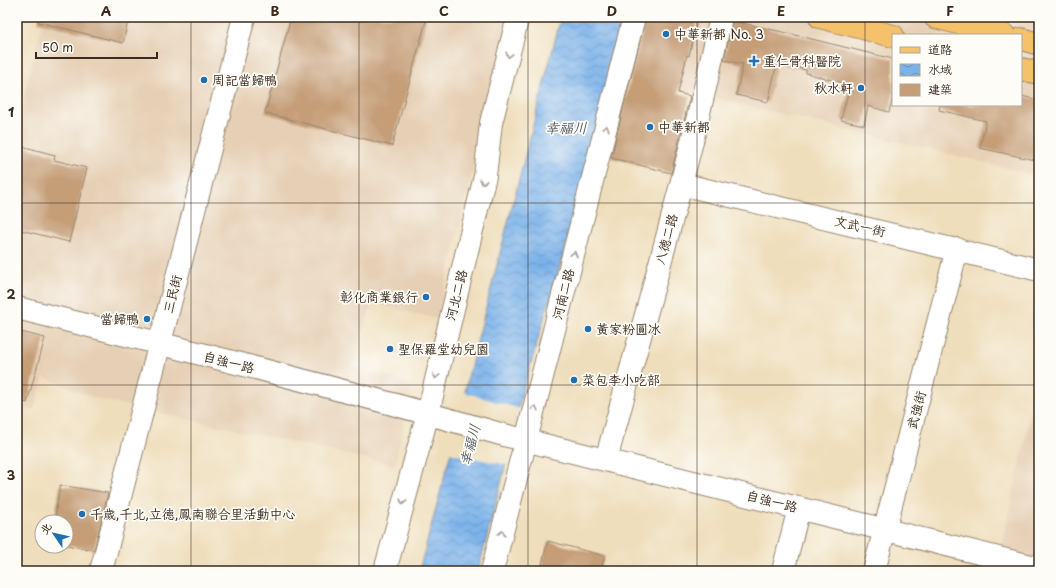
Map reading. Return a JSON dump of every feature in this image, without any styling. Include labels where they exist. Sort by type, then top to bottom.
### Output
[{"type":"main road","points":[[820,17],[892,36]]},
{"type":"main road","points":[[935,17],[1000,34]]},
{"type":"main road","points":[[1022,39],[1039,44]]},
{"type":"main road","points":[[1022,69],[1039,73]]},
{"type":"street","name":"三民街","points":[[101,571],[244,17]]},
{"type":"street","name":"河北二路","points":[[385,571],[434,415],[485,176],[491,123],[518,17]]},
{"type":"street","name":"河南二路","points":[[492,571],[634,17]]},
{"type":"street","name":"八德二路","points":[[606,460],[705,93],[721,17]]},
{"type":"street","name":"文武一街","points":[[681,184],[957,249],[1039,270]]},
{"type":"street","name":"武強街","points":[[874,571],[957,249]]},
{"type":"street","name":"自強一路","points":[[17,308],[434,415],[504,435],[1039,568]]},
{"type":"street","points":[[783,571],[799,508]]},
{"type":"shaded area","points":[[44,17],[510,17],[437,319],[372,303],[353,365],[412,384],[395,465],[97,399],[44,377],[34,410],[17,408],[17,125]]},
{"type":"shaded area","points":[[641,17],[1039,17],[1039,176],[625,76]]},
{"type":"shaded area","points":[[1039,375],[1039,571],[995,571],[1004,537]]},
{"type":"water","name":"幸福川","points":[[561,17],[624,17],[598,137],[521,397],[504,472],[478,571],[419,571],[461,415],[467,381]]},
{"type":"pier","points":[[463,392],[520,409],[508,465],[449,453],[459,415]]},
{"type":"building","points":[[39,17],[129,17],[123,43],[38,22]]},
{"type":"building","points":[[291,17],[427,17],[392,146],[265,113]]},
{"type":"building","points":[[646,17],[698,17],[689,56],[687,55],[678,93],[690,96],[671,173],[611,158]]},
{"type":"building","points":[[733,21],[892,59],[892,100],[889,112],[868,106],[864,125],[841,120],[850,85],[806,73],[806,70],[777,63],[768,102],[736,95],[743,64],[724,60]]},
{"type":"building","points":[[1022,96],[1039,100],[1039,161],[980,148],[986,121],[939,110],[940,106],[1022,106]]},
{"type":"building","points":[[17,145],[55,155],[54,160],[87,168],[69,242],[17,229]]},
{"type":"building","points":[[17,331],[45,338],[27,403],[17,400]]},
{"type":"building","name":"千歲,千北,立德,鳳南聯合里活動中心","points":[[60,485],[108,493],[94,550],[74,546],[74,514],[55,514]]},
{"type":"building","points":[[548,541],[605,556],[600,571],[540,571]]},
{"type":"place","name":"中華新都 No. 3","points":[[666,34]]},
{"type":"place","name":"重仁骨科醫院","points":[[754,61]]},
{"type":"place","name":"周記當歸鴨","points":[[204,80]]},
{"type":"place","name":"秋水軒","points":[[861,88]]},
{"type":"place","name":"中華新都","points":[[650,127]]},
{"type":"place","name":"彰化商業銀行","points":[[426,297]]},
{"type":"place","name":"當歸鴨","points":[[147,319]]},
{"type":"place","name":"黃家粉圓冰","points":[[588,329]]},
{"type":"place","name":"聖保羅堂幼兒園","points":[[390,349]]},
{"type":"place","name":"菜包李小吃部","points":[[574,380]]},
{"type":"place","name":"千歲,千北,立德,鳳南聯合里活動中心","points":[[82,514]]}]
